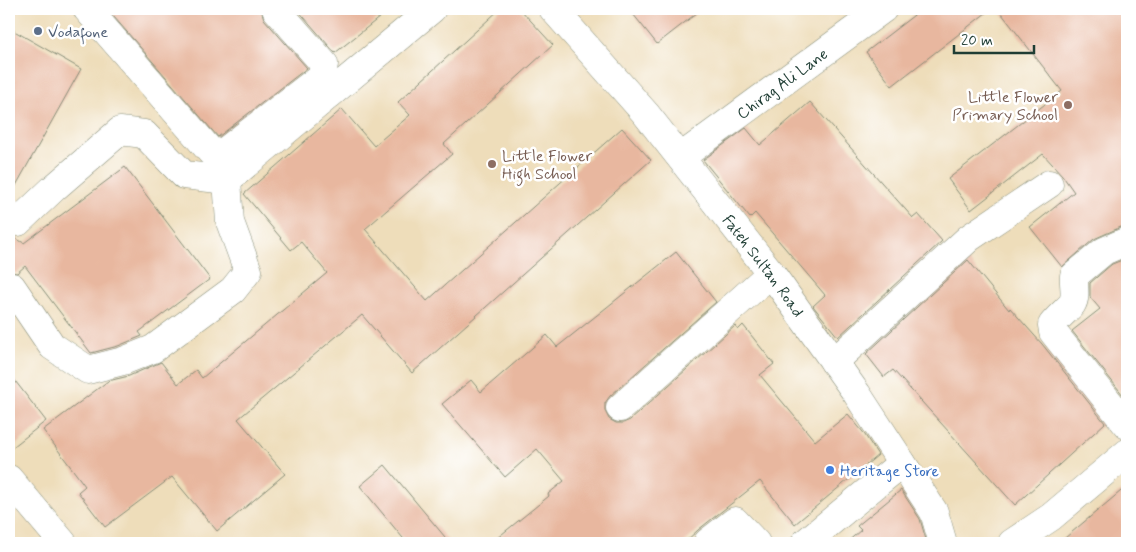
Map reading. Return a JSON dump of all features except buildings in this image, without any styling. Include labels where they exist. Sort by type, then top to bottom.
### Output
[{"type":"street","points":[[87,9],[211,152],[220,155],[322,76],[324,64],[276,9]]},
{"type":"street","points":[[18,222],[120,131],[144,134],[184,174],[227,180],[432,9]]},
{"type":"street","name":"Fateh Sultan Road","points":[[553,9],[646,114],[771,273],[857,394],[934,512],[943,543]]},
{"type":"street","name":"Chirag Ali Lane","points":[[681,157],[883,9]]},
{"type":"street","points":[[12,287],[52,346],[88,370],[123,361],[153,350],[233,290],[248,271],[230,222],[227,180]]},
{"type":"street","points":[[834,362],[969,238],[1049,184]]},
{"type":"street","points":[[1127,241],[1104,251],[1074,276],[1072,304],[1059,315],[1052,325],[1053,332],[1127,425]]},
{"type":"street","points":[[620,408],[771,273]]},
{"type":"street","points":[[1012,543],[1051,517],[1127,453]]},
{"type":"street","points":[[805,543],[902,463]]},
{"type":"street","points":[[9,479],[63,543]]},
{"type":"street","points":[[708,542],[735,521],[756,543]]},
{"type":"place","name":"Vodafone","points":[[38,31]]},
{"type":"place","name":"Little Flower Primary School","points":[[1068,105]]},
{"type":"place","name":"Little Flower High School","points":[[492,164]]},
{"type":"place","name":"Heritage Store","points":[[830,470]]}]
